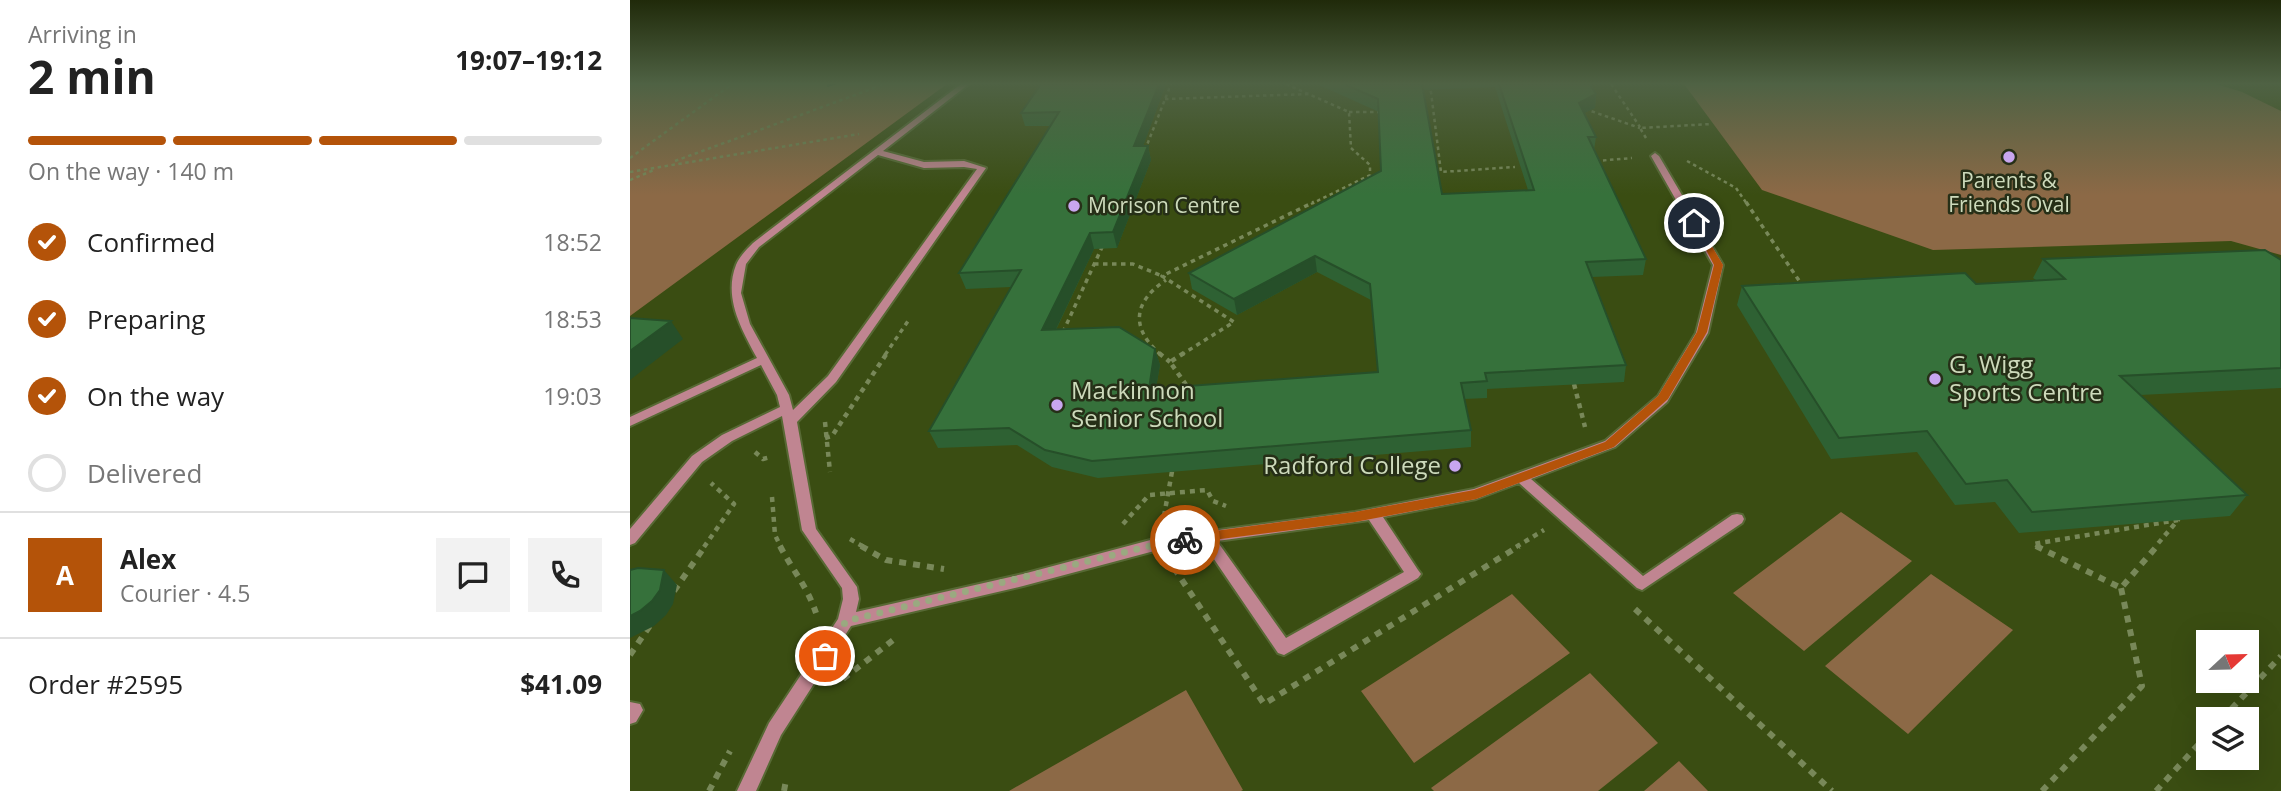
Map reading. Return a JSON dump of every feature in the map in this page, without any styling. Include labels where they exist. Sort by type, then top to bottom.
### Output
[{"type":"street","points":[[1219,555],[1284,648],[1413,574],[1373,513]]},
{"type":"street","points":[[746,791],[775,729],[846,621]]},
{"type":"street","points":[[630,710],[634,710],[630,716]]},
{"type":"lane","points":[[916,121],[756,245],[741,264],[736,293],[744,324],[788,415],[809,530],[849,587],[851,599],[846,621],[1158,544],[1373,513],[1476,494],[1610,444],[1663,399],[1702,332],[1718,265],[1656,150]]},
{"type":"lane","points":[[630,539],[697,459],[727,438],[788,415],[832,379],[982,168],[964,163],[924,165],[876,152]]},
{"type":"lane","points":[[630,422],[763,360]]},
{"type":"lane","points":[[1521,477],[1642,584],[1737,519]]},
{"type":"lane","points":[[1206,537],[1219,555]]},
{"type":"path","points":[[630,158],[681,121]]},
{"type":"path","points":[[630,180],[785,121]]},
{"type":"path","points":[[1144,152],[1156,121]]},
{"type":"path","points":[[1187,398],[1189,387],[1170,362],[1143,338],[1139,305],[1149,289],[1165,278],[1370,175],[1370,165],[1351,148],[1349,121]]},
{"type":"path","points":[[1435,121],[1441,172],[1515,167]]},
{"type":"path","points":[[1619,121],[1640,128],[1711,124]]},
{"type":"path","points":[[1635,121],[1656,150]]},
{"type":"path","points":[[630,172],[908,127]]},
{"type":"path","points":[[1645,137],[1656,150]]},
{"type":"path","points":[[1590,162],[1656,150]]},
{"type":"path","points":[[1679,156],[1736,188],[1805,289]]},
{"type":"path","points":[[1062,334],[1105,239]]},
{"type":"path","points":[[1094,264],[1133,264],[1165,278],[1234,322],[1170,362]]},
{"type":"path","points":[[863,373],[876,369]]},
{"type":"path","points":[[1574,384],[1586,427],[1574,432]]},
{"type":"path","points":[[824,416],[830,478]]},
{"type":"path","points":[[1158,544],[1175,457]]},
{"type":"path","points":[[763,459],[767,467]]},
{"type":"path","points":[[772,487],[775,535],[793,570],[807,586],[816,613],[810,622]]},
{"type":"path","points":[[1118,527],[1129,521],[1149,495],[1207,490],[1213,500],[1233,509]]},
{"type":"path","points":[[1538,519],[1548,528]]},
{"type":"path","points":[[2178,520],[2121,589],[2077,566],[2033,544],[2178,520]]},
{"type":"path","points":[[843,527],[850,539],[886,560],[946,569]]},
{"type":"path","points":[[1163,566],[1219,555]]},
{"type":"path","points":[[2042,791],[2142,686],[2121,589]]},
{"type":"path","points":[[1629,603],[1832,791]]},
{"type":"path","points":[[832,688],[908,630]]},
{"type":"path","points":[[2233,707],[2281,656]]},
{"type":"path","points":[[709,791],[736,738]]},
{"type":"path","points":[[2157,791],[2196,747]]},
{"type":"path","points":[[784,791],[787,775]]},
{"type":"shaded area","points":[[630,121],[897,121],[630,316]]},
{"type":"shaded area","name":"Parents & Friends Oval","points":[[1711,121],[2281,121],[2281,255],[2231,241],[1933,250],[1762,190]]},
{"type":"shaded area","points":[[1841,512],[1912,561],[1804,651],[1733,593]]},
{"type":"shaded area","points":[[1931,574],[2013,630],[1908,734],[1825,666]]},
{"type":"shaded area","points":[[1512,594],[1570,653],[1414,763],[1361,691]]},
{"type":"shaded area","points":[[1590,673],[1658,743],[1598,791],[1434,791],[1431,788]]},
{"type":"shaded area","points":[[1186,690],[1243,790],[1009,791]]},
{"type":"shaded area","points":[[1679,761],[1708,791],[1644,791]]},
{"type":"building","points":[[1053,121],[1144,121],[1134,146],[1148,146],[1113,232],[1090,233],[1042,330],[1119,327],[1155,349],[1149,389],[1378,372],[1370,284],[1315,256],[1234,299],[1189,273],[1381,171],[1379,121],[1429,121],[1442,194],[1534,190],[1511,121],[1588,121],[1596,137],[1588,137],[1646,259],[1586,262],[1626,365],[1485,373],[1487,381],[1461,383],[1471,430],[1092,461],[1045,450],[1009,428],[929,431],[1021,270],[959,273]]},
{"type":"building","points":[[2265,250],[2281,260],[2281,368],[2120,376],[2247,495],[2032,512],[2007,480],[1966,484],[1927,431],[1839,438],[1742,286],[1965,273],[1976,284],[2065,279],[2043,259]]},
{"type":"building","points":[[630,318],[671,321],[630,351]]},
{"type":"building","points":[[630,570],[664,570],[660,590],[652,601],[630,616]]},
{"type":"way so far","points":[[825,656],[846,621],[1023,580],[1158,544],[1185,540]]},
{"type":"place","name":"Parents & Friends Oval","points":[[2009,157]]},
{"type":"place","name":"Morison Centre","points":[[1074,206]]},
{"type":"place","name":"G. Wigg Sports Centre","points":[[1935,379]]},
{"type":"place","name":"Mackinnon Senior School","points":[[1057,405]]},
{"type":"place","name":"Radford College","points":[[1455,466]]},
{"type":"route","points":[[1185,540],[1355,517],[1476,494],[1610,444],[1663,399],[1702,332],[1718,265],[1694,223]]}]
